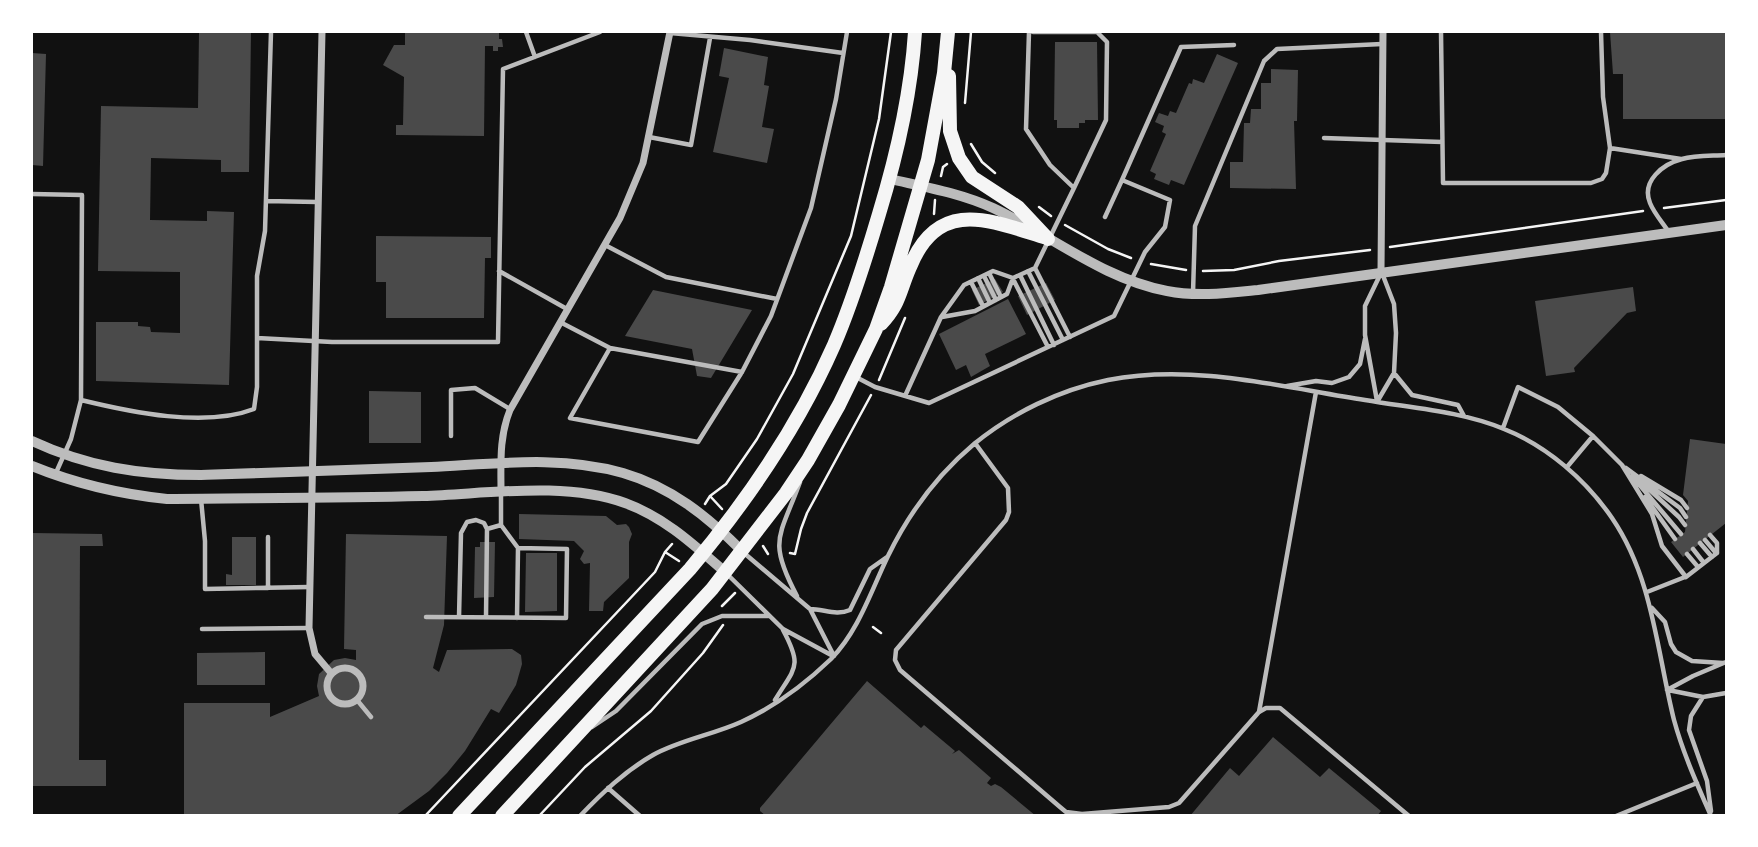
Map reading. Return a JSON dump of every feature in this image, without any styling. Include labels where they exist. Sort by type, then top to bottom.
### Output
[{"type":"main road","points":[[459,816],[703,554],[773,457],[811,392],[834,345],[890,179],[908,89],[915,32]]},
{"type":"main road","points":[[502,816],[725,572],[808,460],[876,329],[908,235],[941,86],[948,33]]},
{"type":"main road","points":[[948,33],[950,131],[959,158],[972,177],[1018,208],[1048,239]]},
{"type":"main road","points":[[876,329],[895,310],[910,265],[923,243],[940,226],[954,220],[981,218],[1048,239]]},
{"type":"street","points":[[322,32],[309,628],[315,654],[331,673]]},
{"type":"street","points":[[501,492],[503,426],[634,188],[649,137],[670,32]]},
{"type":"street","points":[[1381,271],[1383,32]]},
{"type":"street","points":[[890,179],[965,197],[992,207],[1133,282],[1167,291],[1193,293],[1224,294],[1727,225]]},
{"type":"street","points":[[32,441],[64,455],[113,468],[157,475],[500,464],[569,463],[600,467],[648,482],[677,497],[701,513],[742,551]]},
{"type":"street","points":[[32,466],[88,486],[129,495],[201,498],[311,498],[501,492],[597,495],[640,509],[661,520],[725,572]]},
{"type":"street","points":[[342,667],[359,673],[363,684],[357,700],[341,704],[331,698],[327,688],[331,673],[342,667]]},
{"type":"lane","points":[[80,400],[120,409],[184,417],[236,416],[254,409],[257,387],[257,276],[265,231],[271,32]]},
{"type":"lane","points":[[526,32],[535,57]]},
{"type":"lane","points":[[257,338],[498,342],[503,69],[600,32]]},
{"type":"lane","points":[[670,32],[844,53]]},
{"type":"lane","points":[[610,348],[570,418],[698,442],[742,372],[777,299],[811,208],[836,99],[847,32]]},
{"type":"lane","points":[[905,396],[942,317],[964,285],[993,271],[1013,278],[1035,268],[1057,220],[1074,188],[1106,120],[1107,41],[1097,32],[1031,32],[1026,129],[1050,165],[1074,188]]},
{"type":"lane","points":[[1441,32],[1443,183],[1591,183],[1602,179],[1606,173],[1610,148],[1603,97],[1601,32]]},
{"type":"lane","points":[[649,137],[691,145],[710,38]]},
{"type":"lane","points":[[1193,293],[1195,226],[1265,61],[1277,49],[1383,44]]},
{"type":"lane","points":[[1105,217],[1181,47],[1234,46]]},
{"type":"lane","points":[[1324,138],[1443,142]]},
{"type":"lane","points":[[1610,148],[1682,159],[1727,155]]},
{"type":"lane","points":[[1669,232],[1648,196],[1653,177],[1664,167],[1682,159]]},
{"type":"lane","points":[[853,376],[875,387],[929,403],[1114,316],[1133,282],[1145,252],[1165,227],[1170,200],[1122,180]]},
{"type":"lane","points":[[32,194],[82,195],[80,400],[71,439],[55,476]]},
{"type":"lane","points":[[266,201],[318,202]]},
{"type":"lane","points":[[605,245],[666,277],[777,299]]},
{"type":"lane","points":[[1035,268],[1070,337]]},
{"type":"lane","points":[[499,271],[567,310]]},
{"type":"lane","points":[[1028,271],[1063,340]]},
{"type":"lane","points":[[1377,402],[1365,335],[1364,306],[1381,271]]},
{"type":"lane","points":[[1377,402],[1394,373],[1394,304],[1381,271]]},
{"type":"lane","points":[[1020,275],[1054,345]]},
{"type":"lane","points":[[984,276],[996,300]]},
{"type":"lane","points":[[984,276],[996,300]]},
{"type":"lane","points":[[942,317],[975,311],[1007,294],[1013,278]]},
{"type":"lane","points":[[1013,278],[1048,347]]},
{"type":"lane","points":[[971,282],[983,306]]},
{"type":"lane","points":[[560,322],[610,348],[742,372]]},
{"type":"lane","points":[[1282,387],[1316,381],[1332,383],[1349,377],[1360,364],[1365,335]]},
{"type":"lane","points":[[1394,373],[1412,396],[1458,405],[1464,416]]},
{"type":"lane","points":[[580,816],[635,766],[677,744],[740,722],[774,704],[834,656],[860,618],[888,556],[918,504],[954,462],[975,443],[1013,416],[1037,404],[1106,381],[1152,374],[1197,374],[1464,416],[1503,428],[1566,467],[1588,488],[1613,519],[1629,548],[1647,592],[1667,690],[1684,753],[1712,816]]},
{"type":"lane","points":[[1503,428],[1518,387],[1558,407],[1593,436],[1685,525]]},
{"type":"lane","points":[[451,436],[451,390],[475,388],[510,410]]},
{"type":"lane","points":[[1259,712],[1316,392]]},
{"type":"lane","points":[[1566,467],[1593,436]]},
{"type":"lane","points":[[975,443],[1008,488],[1009,512],[1006,520],[984,547],[896,650],[895,660],[900,670],[1060,807],[1075,814],[1172,806],[1187,796],[1259,712],[1266,708],[1280,708],[1409,816]]},
{"type":"lane","points":[[797,596],[779,559],[779,538],[808,460]]},
{"type":"lane","points":[[1622,465],[1681,500],[1687,508]]},
{"type":"lane","points":[[1622,465],[1680,508],[1686,517]]},
{"type":"lane","points":[[1622,465],[1681,534]]},
{"type":"lane","points":[[1622,465],[1675,539]]},
{"type":"lane","points":[[1622,465],[1652,514],[1662,546],[1686,577]]},
{"type":"lane","points":[[501,492],[501,525],[518,548],[517,618]]},
{"type":"lane","points":[[201,498],[205,541],[205,589],[309,587]]},
{"type":"lane","points":[[459,617],[462,529],[467,522],[476,520],[484,523],[487,529],[486,617]]},
{"type":"lane","points":[[487,529],[501,525]]},
{"type":"lane","points":[[1647,592],[1686,577],[1714,555],[1717,543],[1710,536]]},
{"type":"lane","points":[[268,537],[268,589]]},
{"type":"lane","points":[[1703,541],[1714,555]]},
{"type":"lane","points":[[426,617],[566,618],[567,549],[518,548]]},
{"type":"lane","points":[[1693,549],[1704,563]]},
{"type":"lane","points":[[742,551],[810,609],[834,656]]},
{"type":"lane","points":[[1687,554],[1698,567]]},
{"type":"lane","points":[[810,609],[822,609],[836,614],[850,610],[870,569],[888,556]]},
{"type":"lane","points":[[725,572],[783,629],[834,656]]},
{"type":"lane","points":[[1650,606],[1665,622],[1676,652],[1692,661],[1725,663]]},
{"type":"lane","points":[[574,738],[616,711],[702,624],[722,615],[769,616]]},
{"type":"lane","points":[[202,629],[309,628]]},
{"type":"lane","points":[[774,704],[796,663],[792,645],[783,629]]},
{"type":"lane","points":[[1667,690],[1725,663]]},
{"type":"lane","points":[[1667,690],[1703,697],[1727,693]]},
{"type":"lane","points":[[1703,697],[1690,716],[1689,730],[1707,781],[1712,816]]},
{"type":"lane","points":[[357,700],[372,717]]},
{"type":"lane","points":[[1616,816],[1697,783]]},
{"type":"lane","points":[[608,788],[640,816]]},
{"type":"path","points":[[701,513],[710,496],[726,484],[757,439],[787,385],[851,236],[879,119],[891,32]]},
{"type":"path","points":[[965,111],[971,32]]},
{"type":"path","points":[[968,140],[982,162],[1000,178]]},
{"type":"path","points":[[1030,200],[1057,220],[1108,248],[1141,261],[1193,270],[1234,270],[1279,261],[1727,200]]},
{"type":"path","points":[[425,816],[655,572],[665,552],[681,534]]},
{"type":"path","points":[[873,627],[881,633]]},
{"type":"building","points":[[199,32],[251,32],[249,172],[221,172],[221,160],[151,158],[150,220],[207,221],[207,211],[234,212],[229,385],[96,381],[96,322],[138,322],[138,326],[150,327],[151,332],[180,333],[180,272],[98,271],[101,106],[198,108]]},
{"type":"building","points":[[405,32],[499,32],[503,47],[493,51],[493,46],[485,46],[484,136],[396,135],[396,125],[403,125],[404,77],[383,65],[394,45],[405,45]]},
{"type":"building","points":[[1610,32],[1726,32],[1726,119],[1623,119],[1623,74],[1613,74]]},
{"type":"building","points":[[1055,42],[1097,42],[1098,120],[1085,120],[1085,123],[1079,123],[1079,128],[1057,128],[1057,120],[1054,120]]},
{"type":"building","points":[[724,48],[768,57],[764,85],[769,86],[762,127],[774,129],[767,163],[713,152],[729,78],[719,76]]},
{"type":"building","points":[[32,53],[46,54],[43,166],[32,165]]},
{"type":"building","points":[[1217,54],[1238,63],[1184,185],[1171,180],[1169,185],[1154,179],[1156,174],[1150,171],[1166,134],[1162,132],[1164,126],[1155,122],[1159,113],[1168,116],[1170,111],[1176,113],[1189,83],[1192,84],[1193,79],[1204,83]]},
{"type":"building","points":[[1271,69],[1298,70],[1297,121],[1294,121],[1296,189],[1230,188],[1230,162],[1243,162],[1244,123],[1250,123],[1251,109],[1261,109],[1261,83],[1271,83]]},
{"type":"building","points":[[376,236],[491,237],[491,258],[485,258],[484,318],[386,318],[386,282],[376,282]]},
{"type":"building","points":[[995,279],[1003,292],[979,305],[972,290]]},
{"type":"building","points":[[1046,283],[1055,300],[1027,315],[1018,296]]},
{"type":"building","points":[[1633,287],[1636,311],[1627,313],[1574,368],[1575,372],[1546,376],[1535,301]]},
{"type":"building","points":[[653,290],[752,310],[711,378],[697,376],[692,349],[625,336]]},
{"type":"building","points":[[1008,299],[1026,334],[985,354],[990,366],[971,377],[966,365],[956,370],[939,334]]},
{"type":"building","points":[[369,391],[421,392],[421,443],[369,443]]},
{"type":"building","points":[[1690,439],[1726,444],[1726,523],[1683,557],[1671,542],[1685,532],[1688,501],[1683,495]]},
{"type":"building","points":[[519,514],[606,516],[617,525],[626,524],[629,527],[632,534],[629,542],[629,578],[604,602],[603,611],[589,611],[590,563],[584,564],[580,559],[584,551],[574,541],[519,539]]},
{"type":"building","points":[[32,533],[102,534],[103,546],[80,546],[79,760],[106,760],[106,786],[32,786]]},
{"type":"building","points":[[346,534],[447,536],[444,625],[433,668],[439,672],[447,650],[512,649],[521,655],[522,664],[516,685],[499,713],[491,709],[465,751],[447,773],[429,791],[395,816],[184,816],[184,703],[270,703],[270,717],[319,696],[319,674],[334,660],[356,660],[356,650],[344,649]]},
{"type":"building","points":[[232,537],[256,537],[256,585],[226,585],[226,574],[232,575]]},
{"type":"building","points":[[480,542],[495,542],[494,597],[474,598],[475,547],[480,547]]},
{"type":"building","points":[[526,553],[557,553],[557,611],[525,612]]},
{"type":"building","points":[[265,652],[265,685],[197,685],[197,653]]},
{"type":"building","points":[[867,681],[921,728],[924,725],[955,751],[952,754],[959,750],[991,778],[987,783],[1001,787],[1036,816],[766,816],[760,808]]},
{"type":"building","points":[[1273,737],[1320,777],[1329,768],[1381,811],[1377,816],[1190,816],[1230,768],[1239,776]]}]
